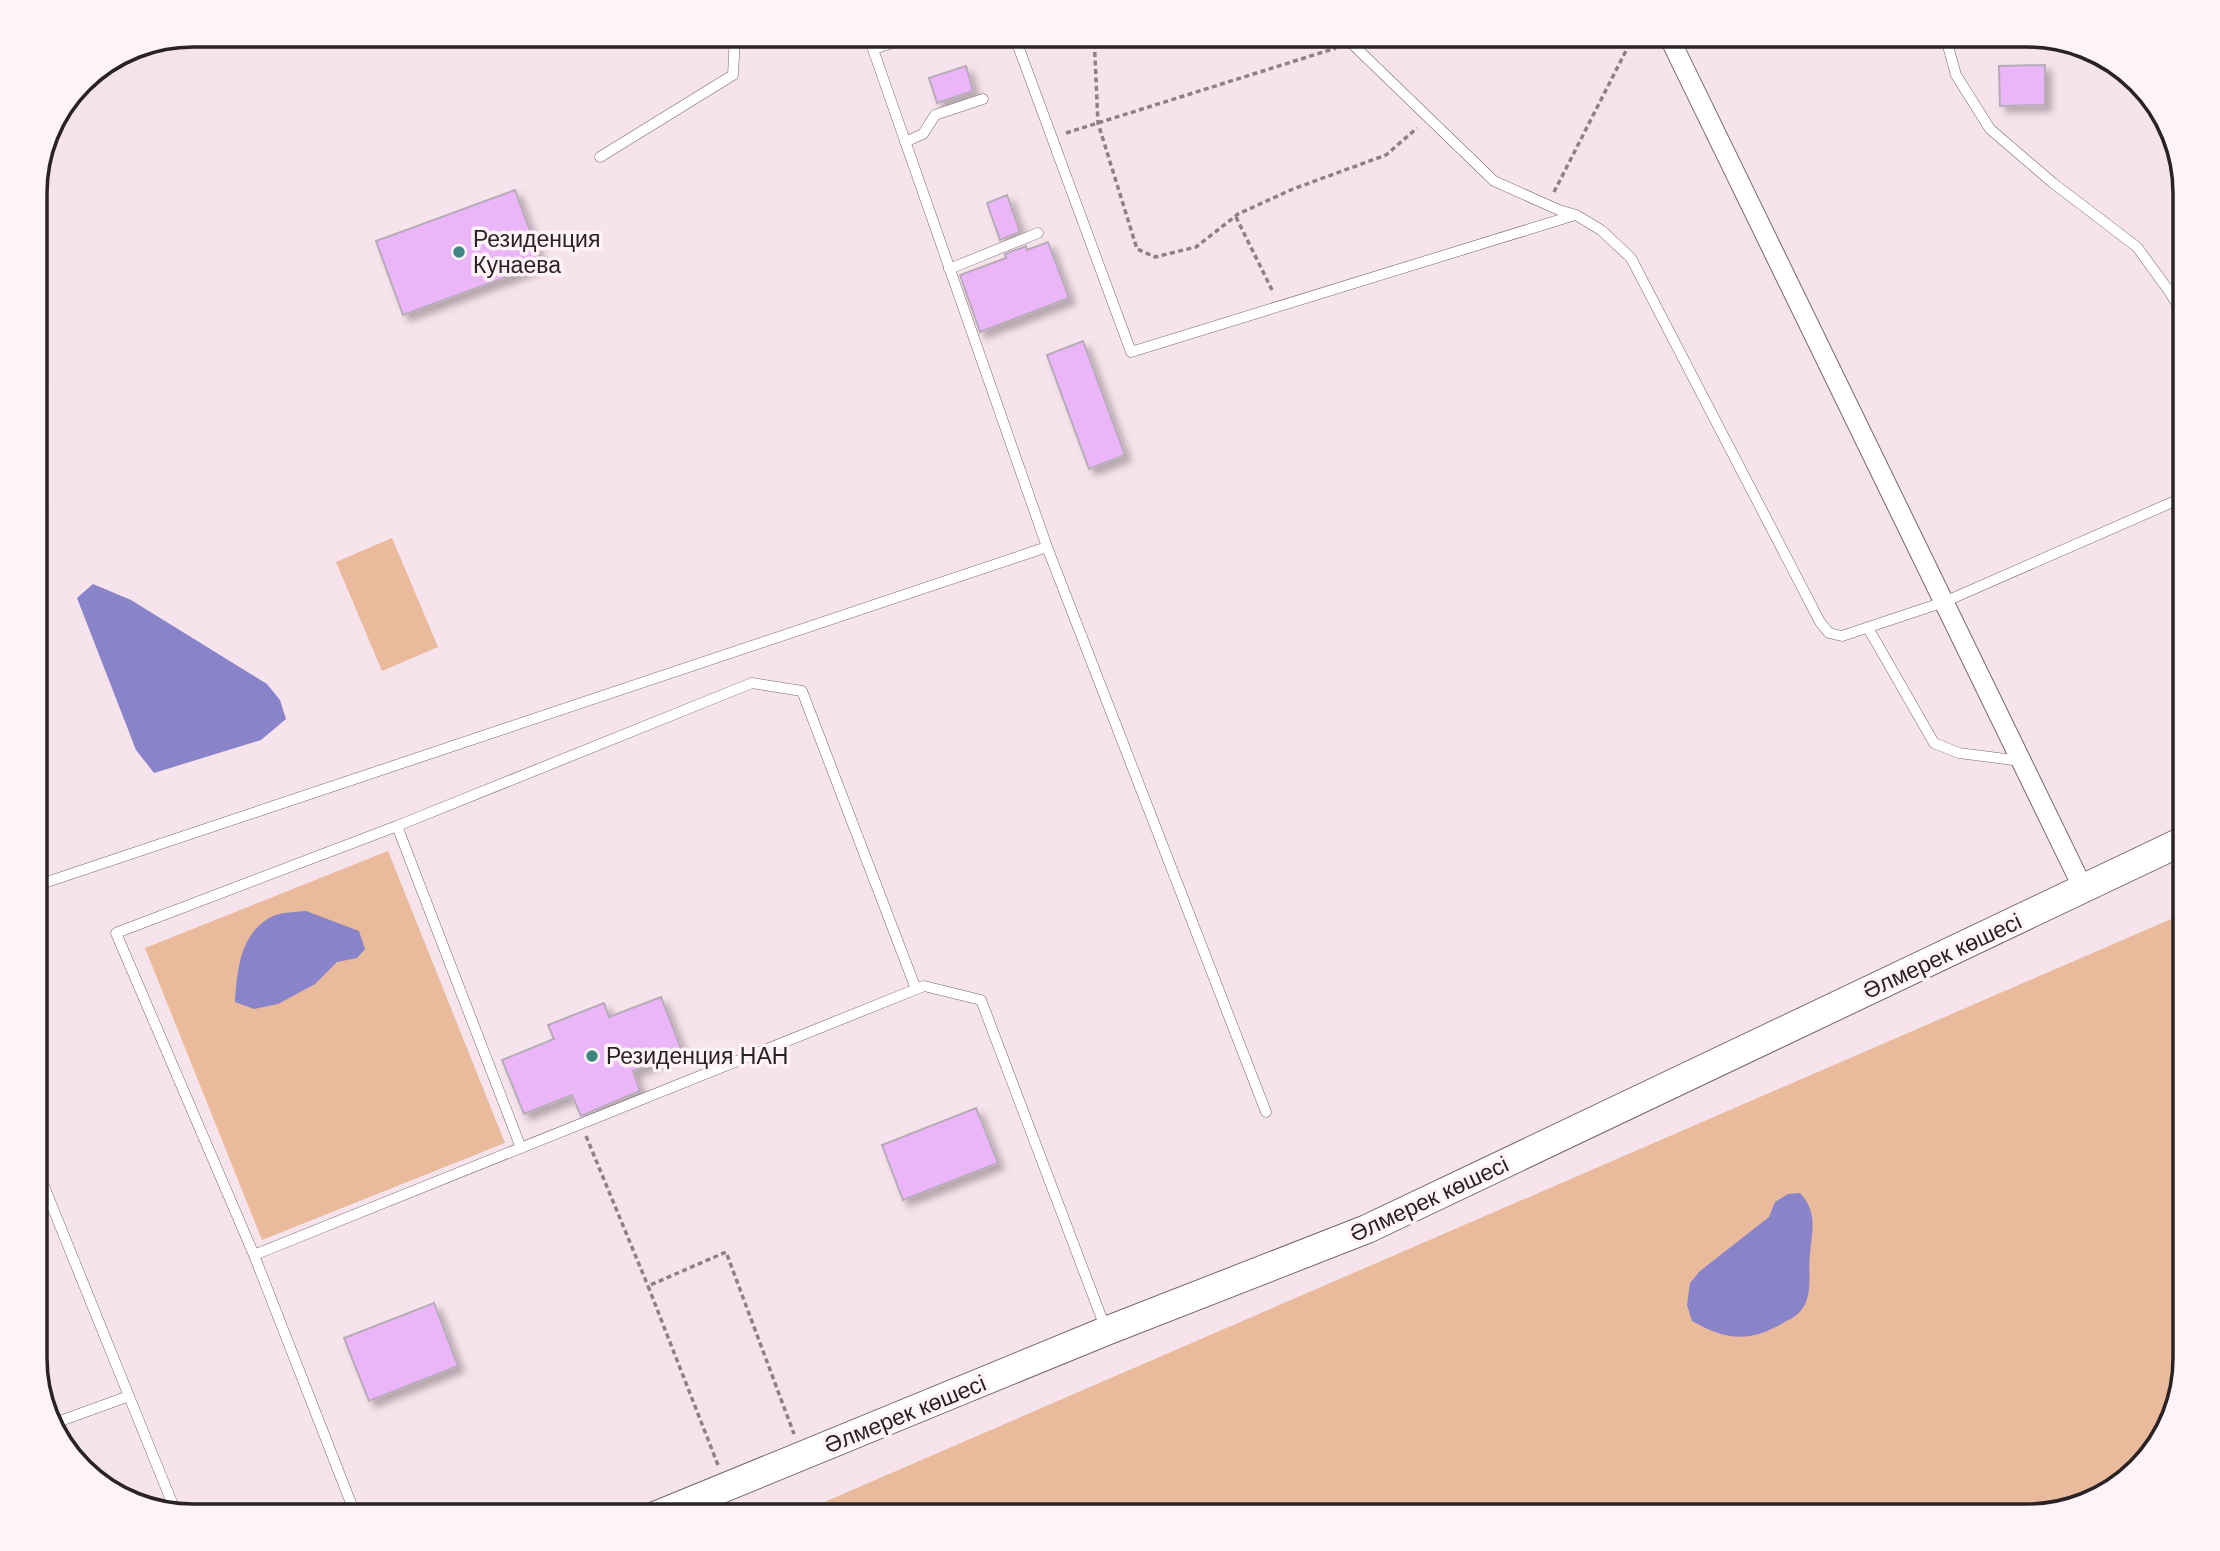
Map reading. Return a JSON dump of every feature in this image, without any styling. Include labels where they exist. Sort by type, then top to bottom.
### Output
[{"type":"street","points":[[1674,47],[2083,888]]},
{"type":"street","name":"Әлмерек көшесі","points":[[684,1504],[1106,1331],[1367,1229],[2173,846]]},
{"type":"lane","points":[[600,157],[733,75],[734,47]]},
{"type":"lane","points":[[880,47],[873,49],[1046,547],[1266,1112]]},
{"type":"lane","points":[[1018,47],[1131,352],[1576,215]]},
{"type":"lane","points":[[1355,47],[1494,181],[1576,215],[1601,230],[1631,258],[1820,622],[1829,633],[1842,636],[1944,602],[2173,502]]},
{"type":"lane","points":[[1948,47],[1956,75],[1990,130],[2053,183],[2137,247],[2173,297]]},
{"type":"lane","points":[[905,142],[923,134],[935,115],[983,99]]},
{"type":"lane","points":[[949,269],[1038,233]]},
{"type":"lane","points":[[48,882],[1046,547]]},
{"type":"lane","points":[[1868,628],[1934,743],[1959,753],[2021,761]]},
{"type":"lane","points":[[351,1504],[254,1255],[116,933],[397,827],[752,683],[802,691],[916,989]]},
{"type":"lane","points":[[397,827],[521,1148]]},
{"type":"lane","points":[[254,1255],[924,986],[981,1000],[1106,1331]]},
{"type":"lane","points":[[48,1196],[173,1502]]},
{"type":"lane","points":[[61,1421],[129,1396]]},
{"type":"path","points":[[1095,47],[1098,123],[1137,249],[1155,257],[1196,247],[1235,216],[1293,189],[1386,155],[1429,118]]},
{"type":"path","points":[[1052,138],[1338,47]]},
{"type":"path","points":[[1547,204],[1628,47]]},
{"type":"path","points":[[1235,216],[1280,306]]},
{"type":"path","points":[[580,1123],[648,1286],[726,1487]]},
{"type":"path","points":[[648,1286],[726,1252],[802,1456]]},
{"type":"shaded area","points":[[392,538],[438,647],[382,671],[336,562]]},
{"type":"shaded area","points":[[93,584],[131,600],[267,684],[280,700],[286,719],[261,740],[154,773],[136,750],[77,598]]},
{"type":"shaded area","points":[[388,851],[505,1143],[262,1240],[145,948]]},
{"type":"shaded area","points":[[306,911],[359,931],[365,949],[357,958],[337,962],[315,984],[278,1004],[254,1009],[235,1002],[242,953],[253,932],[273,916]]},
{"type":"shaded area","points":[[2173,918],[2172,1377],[2165,1405],[2148,1439],[2123,1468],[2092,1489],[2056,1501],[2027,1504],[820,1504]]},
{"type":"shaded area","points":[[1800,1193],[1812,1214],[1809,1290],[1802,1310],[1771,1329],[1738,1337],[1716,1332],[1692,1321],[1687,1305],[1690,1283],[1700,1271],[1769,1217],[1775,1202],[1788,1194]]},
{"type":"building","points":[[2045,65],[2045,105],[2000,106],[1999,66]]},
{"type":"building","points":[[966,66],[973,91],[937,103],[929,78]]},
{"type":"building","name":"Резиденция Кунаева","points":[[515,190],[542,264],[403,315],[376,241]]},
{"type":"building","points":[[1007,195],[1020,232],[1000,240],[987,203]]},
{"type":"building","points":[[1048,242],[1069,298],[980,332],[960,275],[1006,258],[1005,254],[1026,246],[1027,250]]},
{"type":"building","points":[[1083,341],[1125,455],[1089,469],[1047,355]]},
{"type":"building","name":"Резиденция НАН","points":[[661,997],[682,1051],[633,1071],[640,1091],[581,1116],[572,1095],[524,1114],[502,1060],[554,1039],[548,1025],[604,1003],[609,1017]]},
{"type":"building","points":[[976,1108],[998,1163],[903,1200],[882,1145]]},
{"type":"building","points":[[434,1303],[458,1366],[369,1401],[344,1338]]},
{"type":"place","name":"Резиденция Кунаева","points":[[459,252]]},
{"type":"place","name":"Резиденция НАН","points":[[592,1056]]}]
